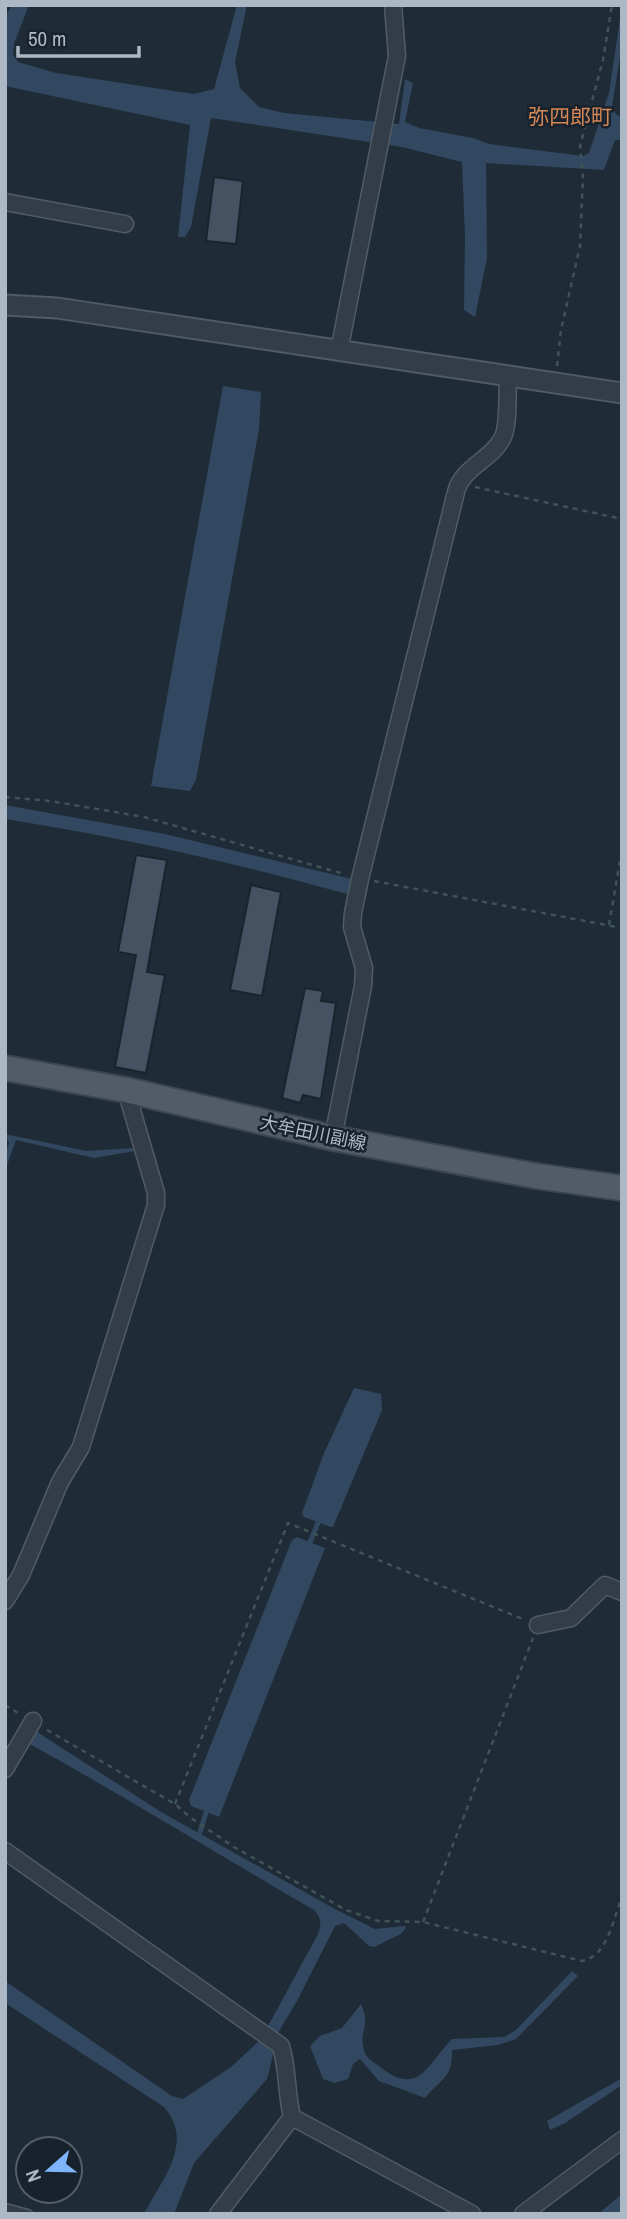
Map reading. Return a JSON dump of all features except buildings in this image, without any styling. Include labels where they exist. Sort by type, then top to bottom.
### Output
[{"type":"main road","name":"大牟田川副線","points":[[5,1068],[126,1090],[333,1138],[536,1176],[622,1188]]},
{"type":"street","points":[[339,351],[397,56],[393,5]]},
{"type":"street","points":[[5,202],[125,224]]},
{"type":"street","points":[[5,305],[57,308],[622,393]]},
{"type":"street","points":[[333,1138],[363,986],[364,968],[352,927],[360,878],[458,484],[465,474],[496,449],[505,435],[508,376]]},
{"type":"street","points":[[5,1601],[21,1574],[60,1482],[81,1447],[156,1205],[156,1193],[126,1090]]},
{"type":"street","points":[[538,1625],[571,1618],[605,1585],[622,1592]]},
{"type":"street","points":[[5,1769],[31,1725]]},
{"type":"street","points":[[5,1851],[281,2046],[287,2067],[286,2085],[292,2117],[218,2214]]},
{"type":"street","points":[[292,2117],[472,2214]]},
{"type":"street","points":[[523,2214],[622,2140]]},
{"type":"lane","points":[[5,2208],[28,2214]]},
{"type":"path","points":[[555,383],[561,330],[580,246],[583,177],[580,146],[603,60],[612,5]]},
{"type":"path","points":[[458,484],[622,519]]},
{"type":"path","points":[[5,797],[144,817],[360,878],[622,928]]},
{"type":"path","points":[[608,926],[622,849]]},
{"type":"path","points":[[175,1804],[288,1523],[538,1625],[423,1922]]},
{"type":"path","points":[[5,1705],[31,1725],[175,1804],[234,1847],[346,1910],[378,1921],[423,1922],[582,1961],[592,1959],[601,1952],[622,1897]]},
{"type":"water","points":[[12,5],[29,5],[14,44],[13,55],[18,62],[56,73],[194,94],[214,89],[237,5],[247,5],[235,62],[240,88],[259,107],[284,113],[399,124],[405,79],[413,83],[405,122],[419,128],[473,138],[489,144],[583,156],[589,153],[609,93],[622,5],[622,44],[612,107],[622,118],[622,140],[615,140],[604,170],[486,163],[487,258],[475,317],[464,310],[462,162],[402,147],[211,118],[191,227],[185,237],[178,237],[190,125],[5,86],[5,17]]},
{"type":"water","points":[[223,386],[261,392],[259,429],[196,780],[190,791],[151,786]]},
{"type":"water","points":[[5,805],[165,834],[352,879],[347,894],[178,852],[5,819]]},
{"type":"water","points":[[5,1134],[87,1151],[134,1148],[135,1151],[94,1158],[16,1140],[5,1171],[5,1154],[9,1143]]},
{"type":"water","points":[[354,1388],[381,1394],[382,1410],[331,1527],[304,1517],[302,1513],[324,1453]]},
{"type":"water","points":[[297,1537],[325,1548],[219,1817],[191,1806],[189,1800],[292,1540]]},
{"type":"water","points":[[31,1728],[161,1812],[335,1909],[375,1929],[406,1928],[401,1934],[374,1947],[369,1946],[344,1923],[335,1926],[279,2031],[267,2079],[194,2163],[174,2214],[144,2214],[166,2174],[176,2147],[173,2120],[164,2107],[5,2003],[5,1981],[172,2096],[183,2099],[231,2067],[261,2039],[318,1934],[319,1918],[314,1910],[26,1742]]},
{"type":"water","points":[[572,1971],[578,1976],[516,2039],[498,2045],[452,2050],[448,2072],[425,2098],[379,2081],[360,2059],[353,2064],[348,2079],[335,2083],[323,2079],[310,2046],[320,2036],[342,2028],[361,2004],[365,2018],[362,2040],[367,2056],[393,2076],[413,2078],[428,2068],[452,2039],[504,2037],[516,2030]]},
{"type":"water","points":[[622,2078],[622,2085],[550,2130],[547,2121]]},
{"type":"water","points":[[622,2194],[622,2214],[598,2214]]},
{"type":"waterway","points":[[310,1542],[318,1523]]},
{"type":"waterway","points":[[199,1835],[206,1813]]},
{"type":"district","name":"弥四郎町","points":[[570,117]]}]
